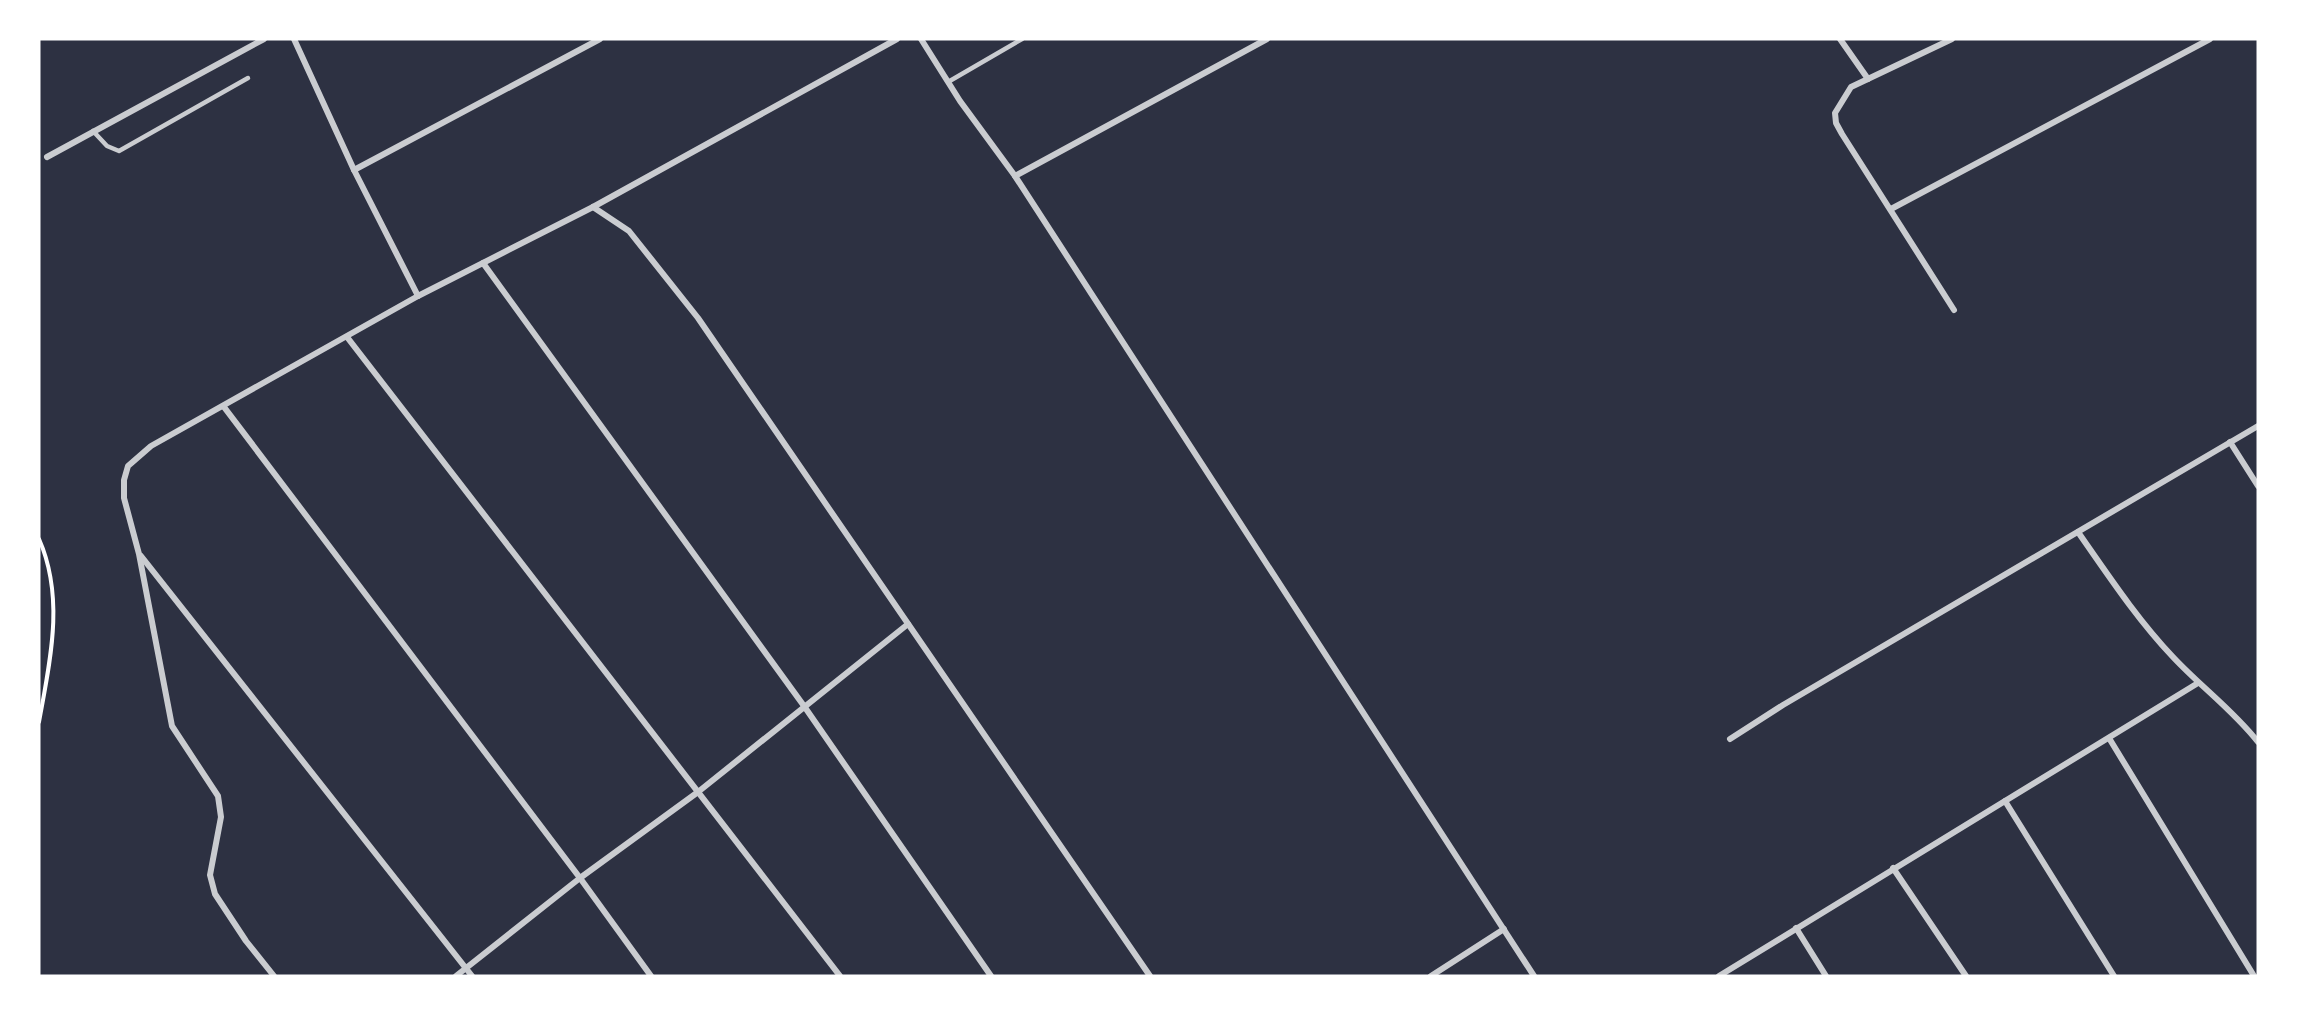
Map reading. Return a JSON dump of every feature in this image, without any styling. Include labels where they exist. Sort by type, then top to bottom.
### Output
[{"type":"street","points":[[47,157],[264,39]]},
{"type":"street","points":[[294,39],[354,170],[418,296]]},
{"type":"street","points":[[354,170],[600,39]]},
{"type":"street","points":[[274,976],[246,941],[215,894],[210,875],[221,817],[218,796],[172,726],[139,554],[124,498],[124,480],[128,466],[151,446],[418,296],[593,207],[897,39]]},
{"type":"street","points":[[921,39],[948,82],[1015,176],[1534,976]]},
{"type":"street","points":[[1015,176],[1267,39]]},
{"type":"street","points":[[1840,39],[1868,79]]},
{"type":"street","points":[[1952,39],[1851,87],[1835,113],[1836,123],[1842,134],[1954,310]]},
{"type":"street","points":[[1891,209],[2210,39]]},
{"type":"street","points":[[593,207],[629,231],[698,318],[1150,976]]},
{"type":"street","points":[[483,263],[804,706],[992,976]]},
{"type":"street","points":[[347,337],[840,976]]},
{"type":"street","points":[[224,407],[580,878],[651,976]]},
{"type":"street","points":[[1731,739],[1783,705],[2258,426]]},
{"type":"street","points":[[2230,442],[2258,486]]},
{"type":"street","points":[[2078,532],[2140,619],[2198,682],[2225,704],[2258,742]]},
{"type":"street","points":[[139,554],[472,976]]},
{"type":"street","points":[[456,976],[580,878],[698,792],[908,624]]},
{"type":"street","points":[[1719,976],[2198,682]]},
{"type":"street","points":[[2109,738],[2254,976]]},
{"type":"street","points":[[2005,801],[2114,976]]},
{"type":"street","points":[[1893,868],[1966,976]]},
{"type":"street","points":[[1796,928],[1826,976]]},
{"type":"street","points":[[1431,976],[1504,929]]},
{"type":"lane","points":[[948,82],[1022,39]]},
{"type":"lane","points":[[93,131],[107,146],[119,151],[248,78]]},
{"type":"path","points":[[39,539],[52,588],[54,639],[39,722]]}]
